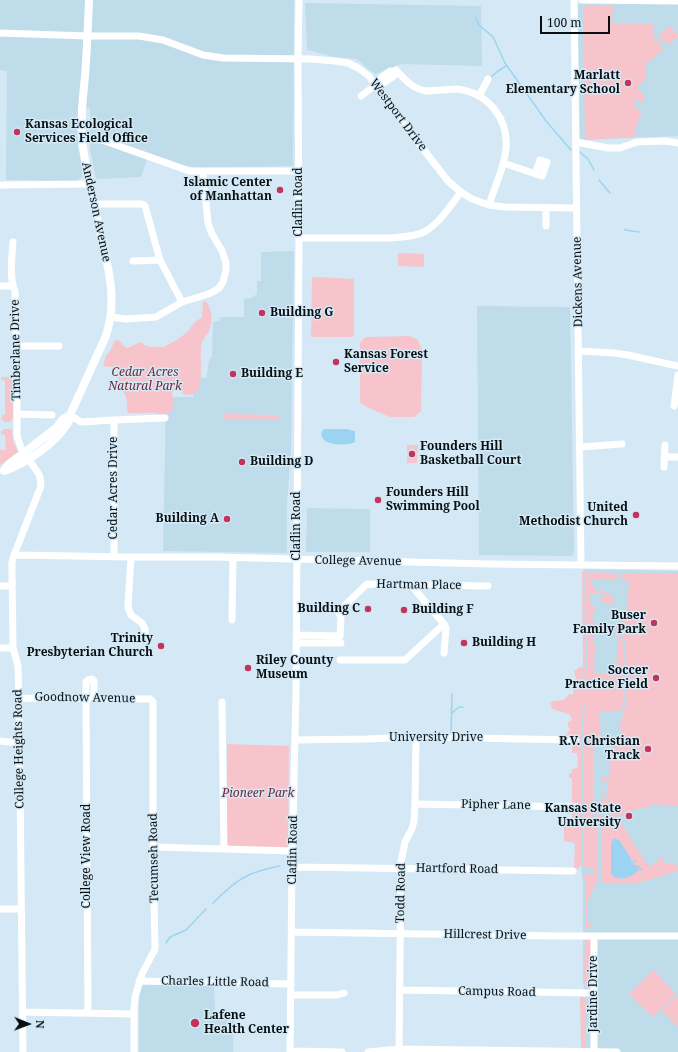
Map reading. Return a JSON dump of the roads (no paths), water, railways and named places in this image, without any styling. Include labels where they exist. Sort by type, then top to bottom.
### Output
[{"type":"main road","name":"Anderson Avenue","points":[[2,472],[10,462],[27,456],[56,428],[63,419],[70,415],[109,328],[112,301],[108,264],[94,204],[82,138],[88,36],[88,0]]},
{"type":"street","name":"Claflin Road","points":[[290,1052],[297,639],[299,0]]},
{"type":"street","name":"Dickens Avenue","points":[[574,0],[581,564]]},
{"type":"street","points":[[582,0],[678,1]]},
{"type":"street","name":"Westport Drive","points":[[0,33],[139,36],[162,40],[203,54],[223,58],[298,59],[348,63],[358,68],[378,84],[413,136],[448,181],[472,199],[489,205],[505,207],[577,208]]},
{"type":"street","points":[[362,96],[378,84],[381,78],[390,71],[394,72],[396,70],[416,88],[425,91],[455,89],[471,92],[491,105],[500,118],[505,129],[506,149],[503,164],[489,205]]},
{"type":"street","points":[[479,96],[488,79]]},
{"type":"street","points":[[82,138],[102,140],[189,171],[299,171]]},
{"type":"street","points":[[576,142],[608,148],[620,148],[637,142],[665,140],[678,143]]},
{"type":"street","points":[[503,164],[535,174]]},
{"type":"street","points":[[111,317],[126,319],[156,317],[182,302],[200,297],[219,288],[223,282],[226,274],[226,263],[222,251],[212,234],[208,223],[203,171]]},
{"type":"street","points":[[0,185],[90,184]]},
{"type":"street","points":[[299,238],[390,238],[404,237],[425,232],[439,220],[461,192]]},
{"type":"street","points":[[94,204],[142,204],[145,206],[160,260],[182,302]]},
{"type":"street","points":[[546,208],[546,226]]},
{"type":"street","name":"Timberlane Drive","points":[[13,242],[12,286],[14,291],[16,346],[17,436],[19,444],[27,456]]},
{"type":"street","points":[[133,261],[160,260]]},
{"type":"street","points":[[0,286],[12,286]]},
{"type":"street","points":[[16,346],[59,346]]},
{"type":"street","points":[[579,351],[628,355],[678,366]]},
{"type":"street","points":[[674,406],[678,375]]},
{"type":"street","points":[[17,414],[52,415]]},
{"type":"street","points":[[70,415],[81,422],[165,418]]},
{"type":"street","name":"Cedar Acres Drive","points":[[114,420],[114,557]]},
{"type":"street","points":[[580,447],[622,444]]},
{"type":"street","points":[[664,467],[665,445]]},
{"type":"street","name":"College Heights Road","points":[[23,1052],[19,698],[18,666],[13,648],[12,562],[41,486],[40,477],[27,456]]},
{"type":"street","points":[[664,457],[678,457]]},
{"type":"street","name":"College Avenue","points":[[14,555],[678,566]]},
{"type":"street","points":[[131,558],[128,607],[131,615],[142,623],[145,629],[145,638]]},
{"type":"street","points":[[232,620],[233,558]]},
{"type":"street","name":"Hartman Place","points":[[297,639],[340,639],[341,617],[338,612],[366,584],[488,586]]},
{"type":"street","points":[[410,584],[444,624],[446,629],[444,653]]},
{"type":"street","points":[[0,586],[12,586]]},
{"type":"street","points":[[340,660],[405,660],[444,624]]},
{"type":"street","points":[[0,648],[13,648]]},
{"type":"street","name":"Goodnow Avenue","points":[[19,698],[150,699]]},
{"type":"street","name":"College View Road","points":[[88,1013],[90,699]]},
{"type":"street","name":"Tecumseh Road","points":[[134,1052],[135,997],[139,981],[147,962],[155,949],[153,702],[150,699]]},
{"type":"street","points":[[222,702],[224,849]]},
{"type":"street","name":"University Drive","points":[[295,740],[416,737],[576,740]]},
{"type":"street","name":"Todd Road","points":[[399,1051],[401,868],[402,853],[405,842],[412,829],[414,821],[416,737]]},
{"type":"street","points":[[0,741],[19,743]]},
{"type":"street","name":"Pipher Lane","points":[[415,804],[577,806]]},
{"type":"street","points":[[153,847],[293,851]]},
{"type":"street","name":"Hartford Road","points":[[292,867],[573,871]]},
{"type":"street","points":[[0,908],[21,908]]},
{"type":"street","name":"Hillcrest Drive","points":[[292,932],[678,936]]},
{"type":"street","name":"Jardine Drive","points":[[594,936],[594,1052]]},
{"type":"street","name":"Charles Little Road","points":[[139,981],[291,984]]},
{"type":"street","name":"Campus Road","points":[[400,990],[594,993]]},
{"type":"street","points":[[291,995],[337,995],[344,993]]},
{"type":"street","points":[[22,1012],[134,1014]]},
{"type":"street","points":[[290,1052],[342,1052]]},
{"type":"street","points":[[368,1052],[617,1052]]},
{"type":"water","points":[[325,429],[355,430],[355,442],[334,444],[327,442],[323,439],[321,434]]},
{"type":"water","points":[[614,838],[619,840],[632,860],[631,861],[634,865],[638,866],[637,867],[639,870],[629,877],[622,879],[614,877],[611,874],[611,843]]},
{"type":"waterway","points":[[476,18],[479,25],[493,37],[505,63],[546,121],[571,150]]},
{"type":"waterway","points":[[490,78],[506,66]]},
{"type":"waterway","points":[[580,152],[588,159],[594,170]]},
{"type":"waterway","points":[[599,180],[610,193]]},
{"type":"waterway","points":[[625,229],[639,232]]},
{"type":"waterway","points":[[451,734],[452,694]]},
{"type":"waterway","points":[[452,713],[459,707],[463,707]]},
{"type":"waterway","points":[[630,863],[636,861]]},
{"type":"waterway","points":[[213,903],[229,888],[250,874],[280,866]]},
{"type":"waterway","points":[[637,866],[641,870]]},
{"type":"waterway","points":[[166,943],[170,937],[186,930],[206,909]]},
{"type":"place","name":"Marlatt Elementary School","points":[[628,83]]},
{"type":"place","name":"Kansas Ecological Services Field Office","points":[[17,132]]},
{"type":"place","name":"Islamic Center of Manhattan","points":[[280,190]]},
{"type":"place","name":"Building G","points":[[262,313]]},
{"type":"place","name":"Kansas Forest Service","points":[[336,362]]},
{"type":"place","name":"Building E","points":[[233,374]]},
{"type":"place","name":"Founders Hill Basketball Court","points":[[412,454]]},
{"type":"place","name":"Building D","points":[[242,462]]},
{"type":"place","name":"Founders Hill Swimming Pool","points":[[378,500]]},
{"type":"place","name":"United Methodist Church","points":[[636,515]]},
{"type":"place","name":"Building A","points":[[227,519]]},
{"type":"place","name":"Building C","points":[[368,609]]},
{"type":"place","name":"Building F","points":[[404,610]]},
{"type":"place","name":"Buser Family Park","points":[[654,623]]},
{"type":"place","name":"Building H","points":[[464,643]]},
{"type":"place","name":"Trinity Presbyterian Church","points":[[161,646]]},
{"type":"place","name":"Riley County Museum","points":[[248,668]]},
{"type":"place","name":"Soccer Practice Field","points":[[656,678]]},
{"type":"place","name":"R.V. Christian Track","points":[[648,749]]},
{"type":"place","name":"Kansas State University","points":[[629,816]]},
{"type":"place","name":"Lafene Health Center","points":[[195,1023]]},
{"type":"park label","name":"Cedar Acres Natural Park","points":[[145,380]]},
{"type":"park label","name":"Pioneer Park","points":[[258,794]]}]
